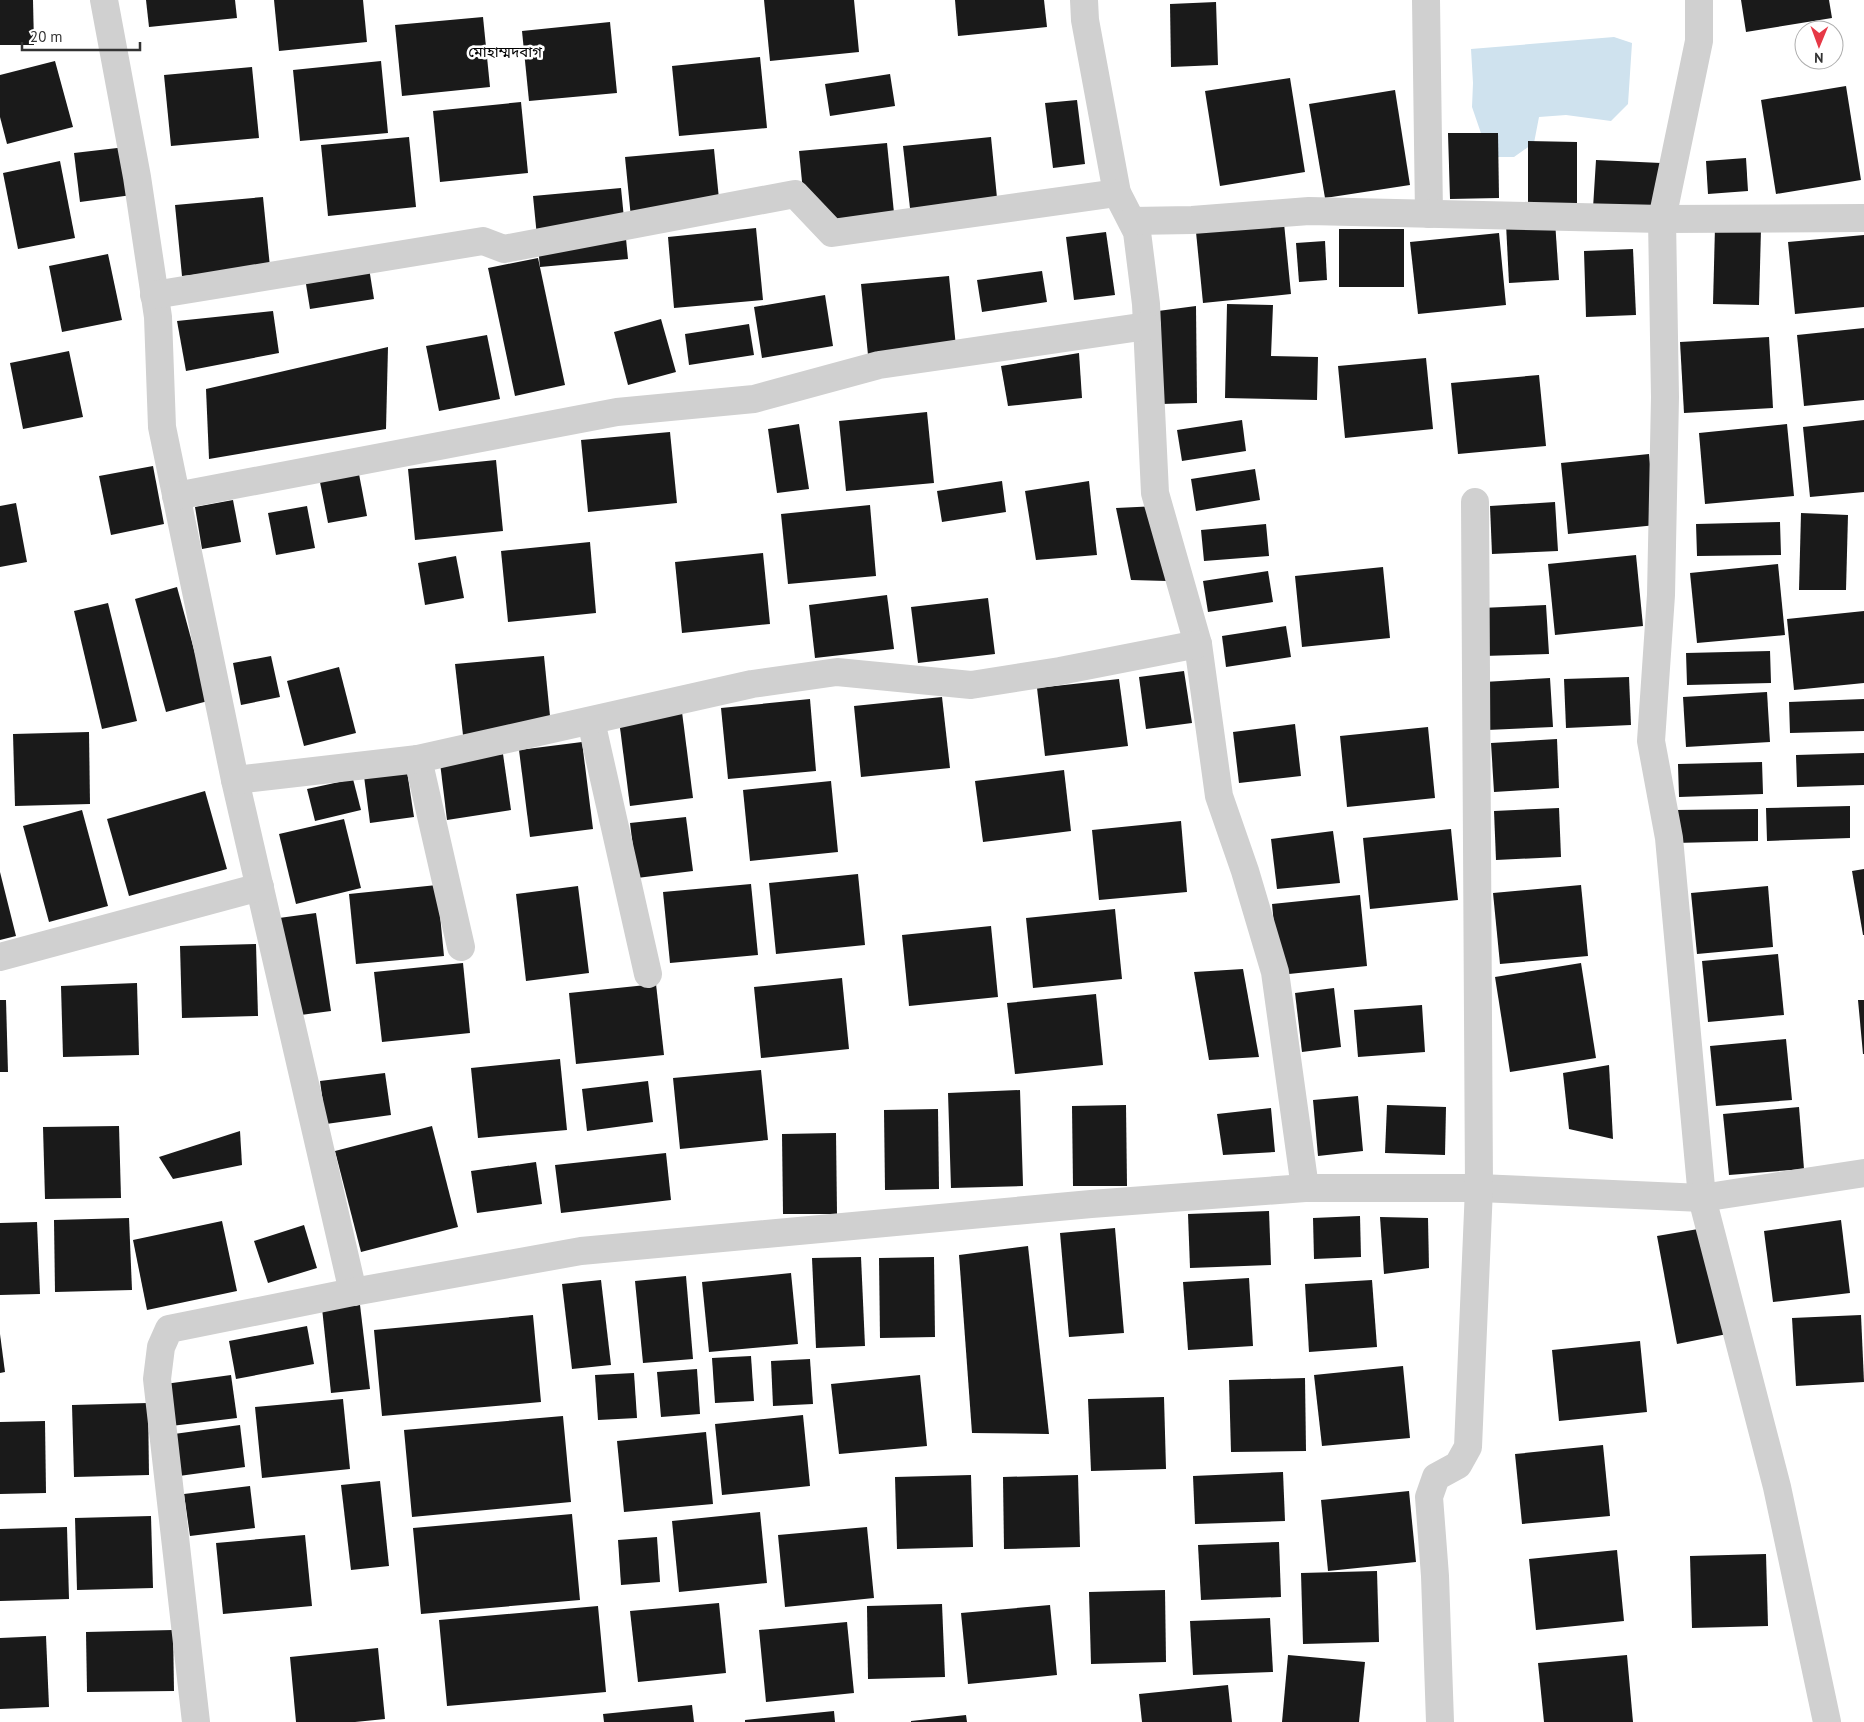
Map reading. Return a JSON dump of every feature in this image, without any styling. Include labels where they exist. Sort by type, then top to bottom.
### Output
[{"type":"street","points":[[104,0],[137,177],[158,317],[162,427],[236,780],[353,1292]]},
{"type":"street","points":[[1084,0],[1085,20],[1117,193],[1137,232],[1146,304],[1155,493],[1198,644],[1219,796],[1245,871],[1275,972],[1305,1188]]},
{"type":"street","points":[[1426,0],[1429,214]]},
{"type":"street","points":[[1699,0],[1698,41],[1662,219],[1665,398],[1662,585],[1651,742],[1669,838],[1702,1198],[1777,1487],[1827,1722]]},
{"type":"street","points":[[154,295],[483,241],[504,249],[795,194],[832,233],[1117,193]]},
{"type":"street","points":[[1132,220],[1192,220],[1310,211],[1662,219],[1864,218]]},
{"type":"street","points":[[176,496],[617,412],[754,398],[879,366],[1147,326]]},
{"type":"street","points":[[1440,1722],[1435,1576],[1429,1497],[1436,1477],[1458,1465],[1468,1447],[1478,1188],[1475,502]]},
{"type":"street","points":[[236,780],[418,759],[752,684],[837,672],[971,685],[1198,644]]},
{"type":"street","points":[[591,721],[648,974]]},
{"type":"street","points":[[418,759],[461,947]]},
{"type":"street","points":[[0,957],[260,887]]},
{"type":"street","points":[[196,1722],[157,1378],[161,1347],[170,1329],[353,1292],[581,1251],[1091,1204],[1305,1188],[1478,1188],[1702,1198],[1864,1173]]},
{"type":"water","points":[[1614,37],[1632,43],[1628,104],[1611,121],[1566,115],[1539,117],[1534,143],[1514,157],[1495,157],[1484,142],[1472,107],[1471,49]]},
{"type":"building","points":[[0,0],[33,0],[34,45],[0,45]]},
{"type":"building","points":[[146,0],[235,0],[237,18],[149,27]]},
{"type":"building","points":[[274,0],[363,0],[367,42],[279,51]]},
{"type":"building","points":[[764,0],[854,0],[859,52],[770,61]]},
{"type":"building","points":[[955,0],[1044,0],[1047,27],[958,36]]},
{"type":"building","points":[[1741,0],[1829,0],[1832,18],[1794,20],[1794,24],[1746,32]]},
{"type":"building","points":[[1216,2],[1218,65],[1171,67],[1170,4]]},
{"type":"building","points":[[483,17],[490,87],[402,96],[395,25]]},
{"type":"building","points":[[610,22],[617,93],[529,101],[522,31]]},
{"type":"building","points":[[760,57],[767,128],[679,136],[672,66]]},
{"type":"building","points":[[55,61],[73,127],[7,144],[0,117],[0,75]]},
{"type":"building","points":[[381,61],[388,133],[300,141],[293,70]]},
{"type":"building","points":[[252,67],[259,138],[171,146],[164,75]]},
{"type":"building","points":[[890,74],[895,106],[830,116],[825,84]]},
{"type":"building","points":[[1290,78],[1305,172],[1220,186],[1205,91]]},
{"type":"building","points":[[1846,86],[1861,180],[1776,194],[1761,100]]},
{"type":"building","points":[[1395,90],[1410,185],[1325,198],[1309,104]]},
{"type":"building","points":[[1077,100],[1085,164],[1053,168],[1045,103]]},
{"type":"building","points":[[521,102],[528,173],[440,182],[433,111]]},
{"type":"building","points":[[1448,133],[1498,133],[1499,198],[1450,199]]},
{"type":"building","points":[[409,137],[416,207],[328,216],[321,145]]},
{"type":"building","points":[[991,137],[998,208],[911,217],[903,146]]},
{"type":"building","points":[[1528,141],[1577,142],[1577,207],[1528,207]]},
{"type":"building","points":[[887,143],[894,213],[806,222],[799,151]]},
{"type":"building","points":[[126,147],[132,195],[80,202],[74,153]]},
{"type":"building","points":[[714,149],[721,219],[632,228],[625,157]]},
{"type":"building","points":[[1746,158],[1748,191],[1708,194],[1706,161]]},
{"type":"building","points":[[1596,160],[1661,163],[1659,212],[1593,208]]},
{"type":"building","points":[[60,161],[75,238],[18,249],[3,173]]},
{"type":"building","points":[[621,188],[628,259],[540,267],[533,196]]},
{"type":"building","points":[[263,197],[270,267],[182,276],[175,205]]},
{"type":"building","points":[[1555,221],[1559,280],[1509,283],[1506,224]]},
{"type":"building","points":[[1284,223],[1291,294],[1203,303],[1196,232]]},
{"type":"building","points":[[1715,227],[1761,229],[1759,305],[1713,304]]},
{"type":"building","points":[[756,228],[763,300],[674,308],[668,237]]},
{"type":"building","points":[[1339,229],[1404,229],[1404,287],[1339,287]]},
{"type":"building","points":[[1106,232],[1115,295],[1074,300],[1066,237]]},
{"type":"building","points":[[1499,233],[1506,305],[1418,314],[1410,242]]},
{"type":"building","points":[[1864,235],[1864,307],[1795,314],[1788,242]]},
{"type":"building","points":[[1325,241],[1327,280],[1299,282],[1296,243]]},
{"type":"building","points":[[1633,249],[1636,315],[1586,317],[1584,251]]},
{"type":"building","points":[[108,254],[122,320],[62,332],[49,266]]},
{"type":"building","points":[[538,258],[565,385],[515,396],[488,268]]},
{"type":"building","points":[[369,268],[374,299],[310,309],[305,278]]},
{"type":"building","points":[[1042,271],[1047,302],[982,312],[977,280]]},
{"type":"building","points":[[949,276],[956,347],[868,355],[861,284]]},
{"type":"building","points":[[825,295],[833,346],[762,358],[754,307]]},
{"type":"building","points":[[1227,304],[1273,305],[1271,356],[1318,357],[1317,400],[1225,398]]},
{"type":"building","points":[[1196,306],[1197,403],[1161,404],[1158,311]]},
{"type":"building","points":[[273,311],[279,353],[186,371],[177,321]]},
{"type":"building","points":[[661,319],[676,372],[628,385],[614,332]]},
{"type":"building","points":[[749,324],[754,355],[689,365],[685,334]]},
{"type":"building","points":[[1864,328],[1864,400],[1804,406],[1797,335]]},
{"type":"building","points":[[487,335],[500,399],[439,411],[426,346]]},
{"type":"building","points":[[1769,337],[1773,408],[1684,413],[1680,342]]},
{"type":"building","points":[[388,347],[386,429],[209,459],[206,389]]},
{"type":"building","points":[[69,351],[83,417],[23,429],[10,363]]},
{"type":"building","points":[[1079,353],[1082,398],[1008,406],[1001,366]]},
{"type":"building","points":[[1426,358],[1433,429],[1345,438],[1338,366]]},
{"type":"building","points":[[1539,375],[1546,446],[1458,454],[1451,383]]},
{"type":"building","points":[[927,412],[934,483],[846,491],[839,421]]},
{"type":"building","points":[[1242,420],[1246,451],[1182,461],[1177,430]]},
{"type":"building","points":[[1864,420],[1864,492],[1810,497],[1803,427]]},
{"type":"building","points":[[799,424],[809,489],[777,493],[768,429]]},
{"type":"building","points":[[1787,424],[1794,496],[1705,504],[1699,433]]},
{"type":"building","points":[[670,432],[677,503],[588,512],[581,440]]},
{"type":"building","points":[[1649,454],[1656,525],[1568,534],[1561,463]]},
{"type":"building","points":[[496,460],[503,531],[415,540],[408,469]]},
{"type":"building","points":[[153,466],[164,524],[111,535],[99,476]]},
{"type":"building","points":[[1255,469],[1260,500],[1196,511],[1191,479]]},
{"type":"building","points":[[359,474],[367,516],[328,523],[320,482]]},
{"type":"building","points":[[1002,481],[1006,512],[942,522],[937,491]]},
{"type":"building","points":[[1089,481],[1097,555],[1036,560],[1025,491]]},
{"type":"building","points":[[233,500],[241,542],[202,549],[195,507]]},
{"type":"building","points":[[1555,502],[1558,551],[1492,554],[1490,506]]},
{"type":"building","points":[[16,503],[27,562],[0,567],[0,506]]},
{"type":"building","points":[[870,505],[876,576],[788,584],[781,514]]},
{"type":"building","points":[[307,506],[315,548],[276,555],[268,513]]},
{"type":"building","points":[[1158,506],[1167,581],[1131,580],[1116,508]]},
{"type":"building","points":[[1801,513],[1848,515],[1846,590],[1799,590]]},
{"type":"building","points":[[1780,522],[1781,555],[1697,556],[1696,524]]},
{"type":"building","points":[[1266,524],[1269,556],[1204,561],[1201,530]]},
{"type":"building","points":[[590,542],[596,613],[508,622],[501,551]]},
{"type":"building","points":[[763,553],[770,624],[682,633],[675,562]]},
{"type":"building","points":[[1636,555],[1643,626],[1555,635],[1548,564]]},
{"type":"building","points":[[456,556],[464,598],[425,605],[418,563]]},
{"type":"building","points":[[1778,564],[1785,635],[1697,643],[1690,573]]},
{"type":"building","points":[[1383,567],[1390,638],[1302,647],[1295,576]]},
{"type":"building","points":[[1268,571],[1273,602],[1208,612],[1203,581]]},
{"type":"building","points":[[177,587],[208,701],[166,712],[135,599]]},
{"type":"building","points":[[887,595],[894,649],[815,658],[809,605]]},
{"type":"building","points":[[988,598],[995,654],[918,663],[911,607]]},
{"type":"building","points":[[108,603],[137,721],[102,729],[74,611]]},
{"type":"building","points":[[1546,605],[1549,654],[1483,656],[1481,608]]},
{"type":"building","points":[[1864,611],[1864,683],[1794,690],[1787,619]]},
{"type":"building","points":[[1286,626],[1291,657],[1226,667],[1222,636]]},
{"type":"building","points":[[1770,651],[1771,683],[1687,685],[1686,653]]},
{"type":"building","points":[[271,656],[280,697],[241,705],[233,663]]},
{"type":"building","points":[[544,656],[551,726],[463,735],[455,664]]},
{"type":"building","points":[[339,667],[356,733],[304,746],[287,681]]},
{"type":"building","points":[[1184,671],[1192,723],[1146,729],[1139,677]]},
{"type":"building","points":[[1629,677],[1631,725],[1566,728],[1564,679]]},
{"type":"building","points":[[1550,678],[1553,727],[1487,730],[1484,682]]},
{"type":"building","points":[[1119,679],[1128,746],[1045,756],[1037,688]]},
{"type":"building","points":[[1767,692],[1770,742],[1686,747],[1683,697]]},
{"type":"building","points":[[942,697],[950,768],[861,777],[854,706]]},
{"type":"building","points":[[810,699],[816,771],[728,779],[721,708]]},
{"type":"building","points":[[1864,699],[1864,731],[1790,733],[1789,702]]},
{"type":"building","points":[[682,712],[693,798],[630,806],[619,720]]},
{"type":"building","points":[[1295,724],[1301,776],[1239,783],[1233,732]]},
{"type":"building","points":[[1428,727],[1435,798],[1347,807],[1340,736]]},
{"type":"building","points":[[89,732],[90,804],[15,806],[13,734]]},
{"type":"building","points":[[1557,739],[1559,788],[1494,792],[1491,743]]},
{"type":"building","points":[[582,742],[593,829],[530,837],[519,750]]},
{"type":"building","points":[[1864,753],[1864,785],[1797,787],[1796,755]]},
{"type":"building","points":[[503,754],[511,810],[447,820],[440,763]]},
{"type":"building","points":[[1762,762],[1763,794],[1679,797],[1678,764]]},
{"type":"building","points":[[1064,770],[1071,831],[983,842],[975,781]]},
{"type":"building","points":[[407,771],[414,817],[370,823],[364,776]]},
{"type":"building","points":[[353,779],[361,810],[315,821],[307,789]]},
{"type":"building","points":[[831,781],[838,852],[750,861],[743,790]]},
{"type":"building","points":[[205,791],[227,869],[129,896],[107,819]]},
{"type":"building","points":[[1850,806],[1850,838],[1767,841],[1766,808]]},
{"type":"building","points":[[1559,808],[1561,857],[1496,860],[1494,811]]},
{"type":"building","points":[[1758,809],[1758,841],[1674,843],[1674,810]]},
{"type":"building","points":[[82,810],[108,906],[49,922],[23,826]]},
{"type":"building","points":[[686,817],[693,871],[637,878],[630,823]]},
{"type":"building","points":[[344,819],[361,888],[296,904],[279,834]]},
{"type":"building","points":[[1181,821],[1187,892],[1099,900],[1092,830]]},
{"type":"building","points":[[1451,829],[1458,900],[1370,909],[1363,838]]},
{"type":"building","points":[[1333,831],[1340,883],[1277,889],[1271,839]]},
{"type":"building","points":[[1864,869],[1864,935],[1863,935],[1852,871]]},
{"type":"building","points":[[0,872],[16,936],[0,940]]},
{"type":"building","points":[[858,874],[865,945],[776,954],[769,883]]},
{"type":"building","points":[[751,884],[758,955],[670,963],[663,892]]},
{"type":"building","points":[[437,885],[444,956],[356,964],[349,894]]},
{"type":"building","points":[[1581,885],[1588,956],[1500,964],[1493,893]]},
{"type":"building","points":[[578,886],[589,973],[526,981],[516,894]]},
{"type":"building","points":[[1768,886],[1773,947],[1697,954],[1691,893]]},
{"type":"building","points":[[1360,895],[1367,966],[1279,975],[1272,904]]},
{"type":"building","points":[[1115,909],[1122,979],[1033,988],[1026,918]]},
{"type":"building","points":[[316,913],[331,1011],[293,1016],[279,918]]},
{"type":"building","points":[[991,926],[998,997],[909,1006],[902,935]]},
{"type":"building","points":[[256,944],[258,1016],[182,1018],[180,946]]},
{"type":"building","points":[[1778,954],[1784,1015],[1708,1022],[1702,961]]},
{"type":"building","points":[[463,963],[470,1033],[382,1042],[374,972]]},
{"type":"building","points":[[1581,963],[1596,1058],[1510,1072],[1495,977]]},
{"type":"building","points":[[1243,969],[1259,1057],[1209,1060],[1194,972]]},
{"type":"building","points":[[842,978],[849,1049],[761,1058],[754,987]]},
{"type":"building","points":[[137,983],[139,1055],[63,1057],[61,986]]},
{"type":"building","points":[[656,984],[664,1055],[576,1064],[569,993]]},
{"type":"building","points":[[1334,988],[1341,1047],[1302,1052],[1295,993]]},
{"type":"building","points":[[1096,994],[1103,1065],[1015,1074],[1007,1003]]},
{"type":"building","points":[[0,1000],[6,1000],[8,1072],[0,1072]]},
{"type":"building","points":[[1858,1000],[1864,1000],[1864,1054],[1863,1054]]},
{"type":"building","points":[[1422,1005],[1425,1052],[1358,1057],[1354,1010]]},
{"type":"building","points":[[1786,1039],[1792,1100],[1716,1106],[1710,1046]]},
{"type":"building","points":[[560,1059],[567,1130],[478,1138],[471,1068]]},
{"type":"building","points":[[1609,1065],[1613,1139],[1569,1129],[1563,1073]]},
{"type":"building","points":[[761,1070],[768,1140],[680,1149],[673,1078]]},
{"type":"building","points":[[385,1073],[391,1115],[326,1124],[320,1081]]},
{"type":"building","points":[[648,1081],[653,1122],[587,1131],[582,1089]]},
{"type":"building","points":[[1020,1090],[1023,1186],[951,1188],[948,1093]]},
{"type":"building","points":[[1358,1096],[1363,1151],[1318,1156],[1313,1100]]},
{"type":"building","points":[[1126,1105],[1127,1186],[1073,1186],[1072,1106]]},
{"type":"building","points":[[1387,1105],[1446,1107],[1445,1155],[1385,1153]]},
{"type":"building","points":[[1799,1107],[1804,1169],[1729,1175],[1723,1114]]},
{"type":"building","points":[[1271,1108],[1275,1152],[1223,1155],[1217,1114]]},
{"type":"building","points":[[938,1109],[939,1189],[885,1190],[884,1110]]},
{"type":"building","points":[[119,1126],[121,1198],[45,1199],[43,1127]]},
{"type":"building","points":[[432,1126],[458,1227],[361,1252],[335,1151]]},
{"type":"building","points":[[240,1131],[242,1165],[173,1179],[159,1157]]},
{"type":"building","points":[[836,1133],[837,1214],[783,1214],[782,1134]]},
{"type":"building","points":[[666,1153],[671,1200],[561,1213],[555,1165]]},
{"type":"building","points":[[536,1162],[542,1204],[477,1213],[471,1171]]},
{"type":"building","points":[[1269,1211],[1271,1265],[1190,1268],[1188,1214]]},
{"type":"building","points":[[1360,1216],[1361,1257],[1314,1259],[1313,1218]]},
{"type":"building","points":[[1380,1217],[1428,1218],[1429,1268],[1384,1274]]},
{"type":"building","points":[[129,1218],[132,1290],[55,1292],[54,1220]]},
{"type":"building","points":[[1841,1220],[1850,1293],[1773,1302],[1764,1231]]},
{"type":"building","points":[[222,1221],[237,1291],[147,1310],[133,1240]]},
{"type":"building","points":[[37,1222],[40,1294],[0,1295],[0,1223]]},
{"type":"building","points":[[304,1225],[317,1268],[268,1283],[254,1241]]},
{"type":"building","points":[[1716,1226],[1737,1332],[1677,1344],[1657,1236]]},
{"type":"building","points":[[1115,1228],[1124,1333],[1069,1337],[1060,1233]]},
{"type":"building","points":[[1028,1246],[1049,1434],[972,1433],[959,1255]]},
{"type":"building","points":[[861,1257],[865,1346],[816,1348],[812,1258]]},
{"type":"building","points":[[934,1257],[935,1337],[880,1338],[879,1258]]},
{"type":"building","points":[[791,1273],[798,1344],[709,1352],[702,1282]]},
{"type":"building","points":[[686,1276],[693,1359],[643,1363],[635,1281]]},
{"type":"building","points":[[1249,1278],[1253,1346],[1188,1350],[1183,1282]]},
{"type":"building","points":[[601,1280],[611,1365],[572,1369],[562,1284]]},
{"type":"building","points":[[1372,1280],[1377,1347],[1309,1352],[1305,1284]]},
{"type":"building","points":[[360,1305],[370,1389],[331,1393],[322,1308]]},
{"type":"building","points":[[533,1315],[541,1402],[382,1416],[374,1330]]},
{"type":"building","points":[[1861,1315],[1864,1382],[1796,1386],[1792,1318]]},
{"type":"building","points":[[307,1326],[314,1364],[236,1379],[229,1341]]},
{"type":"building","points":[[0,1334],[5,1372],[0,1373]]},
{"type":"building","points":[[1640,1341],[1647,1412],[1559,1421],[1552,1350]]},
{"type":"building","points":[[751,1356],[754,1401],[715,1403],[712,1358]]},
{"type":"building","points":[[810,1359],[813,1404],[773,1406],[771,1361]]},
{"type":"building","points":[[1403,1366],[1410,1438],[1322,1446],[1314,1375]]},
{"type":"building","points":[[697,1369],[700,1414],[661,1417],[657,1372]]},
{"type":"building","points":[[634,1373],[637,1418],[598,1420],[595,1375]]},
{"type":"building","points":[[231,1375],[237,1418],[171,1426],[165,1384]]},
{"type":"building","points":[[920,1375],[927,1446],[839,1454],[831,1384]]},
{"type":"building","points":[[1305,1378],[1306,1451],[1231,1452],[1229,1380]]},
{"type":"building","points":[[1164,1397],[1166,1469],[1091,1471],[1088,1399]]},
{"type":"building","points":[[343,1399],[350,1469],[262,1478],[255,1407]]},
{"type":"building","points":[[148,1403],[149,1475],[74,1477],[72,1405]]},
{"type":"building","points":[[803,1415],[810,1486],[722,1495],[715,1424]]},
{"type":"building","points":[[563,1416],[571,1502],[412,1517],[404,1430]]},
{"type":"building","points":[[45,1421],[46,1493],[0,1494],[0,1422]]},
{"type":"building","points":[[240,1425],[245,1467],[179,1476],[174,1434]]},
{"type":"building","points":[[706,1432],[713,1504],[624,1512],[617,1441]]},
{"type":"building","points":[[1603,1445],[1610,1516],[1522,1524],[1515,1454]]},
{"type":"building","points":[[1283,1472],[1285,1521],[1195,1524],[1193,1476]]},
{"type":"building","points":[[971,1475],[973,1547],[897,1549],[895,1477]]},
{"type":"building","points":[[1078,1475],[1080,1547],[1004,1549],[1003,1477]]},
{"type":"building","points":[[380,1481],[389,1566],[351,1570],[341,1485]]},
{"type":"building","points":[[250,1486],[255,1528],[190,1536],[184,1494]]},
{"type":"building","points":[[1409,1491],[1416,1562],[1328,1571],[1321,1500]]},
{"type":"building","points":[[760,1512],[767,1583],[679,1592],[672,1521]]},
{"type":"building","points":[[572,1514],[580,1600],[421,1614],[413,1528]]},
{"type":"building","points":[[151,1516],[153,1588],[77,1590],[75,1518]]},
{"type":"building","points":[[67,1527],[69,1599],[0,1601],[0,1529]]},
{"type":"building","points":[[867,1527],[874,1598],[785,1607],[778,1535]]},
{"type":"building","points":[[305,1535],[312,1606],[223,1614],[216,1543]]},
{"type":"building","points":[[657,1537],[660,1582],[621,1585],[618,1540]]},
{"type":"building","points":[[1279,1542],[1281,1597],[1201,1600],[1198,1545]]},
{"type":"building","points":[[1617,1550],[1624,1621],[1536,1630],[1529,1559]]},
{"type":"building","points":[[1766,1554],[1768,1626],[1692,1628],[1690,1556]]},
{"type":"building","points":[[1377,1571],[1379,1642],[1303,1644],[1301,1573]]},
{"type":"building","points":[[1165,1590],[1166,1662],[1091,1664],[1089,1592]]},
{"type":"building","points":[[719,1603],[726,1673],[638,1682],[630,1611]]},
{"type":"building","points":[[942,1604],[945,1677],[868,1679],[867,1606]]},
{"type":"building","points":[[1050,1605],[1057,1675],[968,1684],[961,1613]]},
{"type":"building","points":[[598,1606],[606,1692],[447,1706],[439,1620]]},
{"type":"building","points":[[1270,1618],[1273,1672],[1193,1675],[1190,1621]]},
{"type":"building","points":[[847,1622],[854,1693],[766,1702],[759,1630]]},
{"type":"building","points":[[173,1630],[174,1691],[87,1692],[86,1632]]},
{"type":"building","points":[[46,1636],[49,1707],[0,1709],[0,1638]]},
{"type":"building","points":[[378,1648],[385,1719],[355,1722],[296,1722],[290,1657]]},
{"type":"building","points":[[1288,1655],[1365,1662],[1359,1722],[1282,1722]]},
{"type":"building","points":[[1627,1655],[1633,1722],[1544,1722],[1538,1663]]},
{"type":"building","points":[[1228,1685],[1232,1722],[1142,1722],[1139,1694]]},
{"type":"building","points":[[692,1705],[694,1722],[604,1722],[603,1714]]},
{"type":"building","points":[[834,1711],[835,1722],[745,1722],[745,1720]]},
{"type":"building","points":[[966,1715],[967,1722],[911,1722],[911,1721]]},
{"type":"district","name":"মোহাম্মদবাগ","points":[[505,52]]}]
